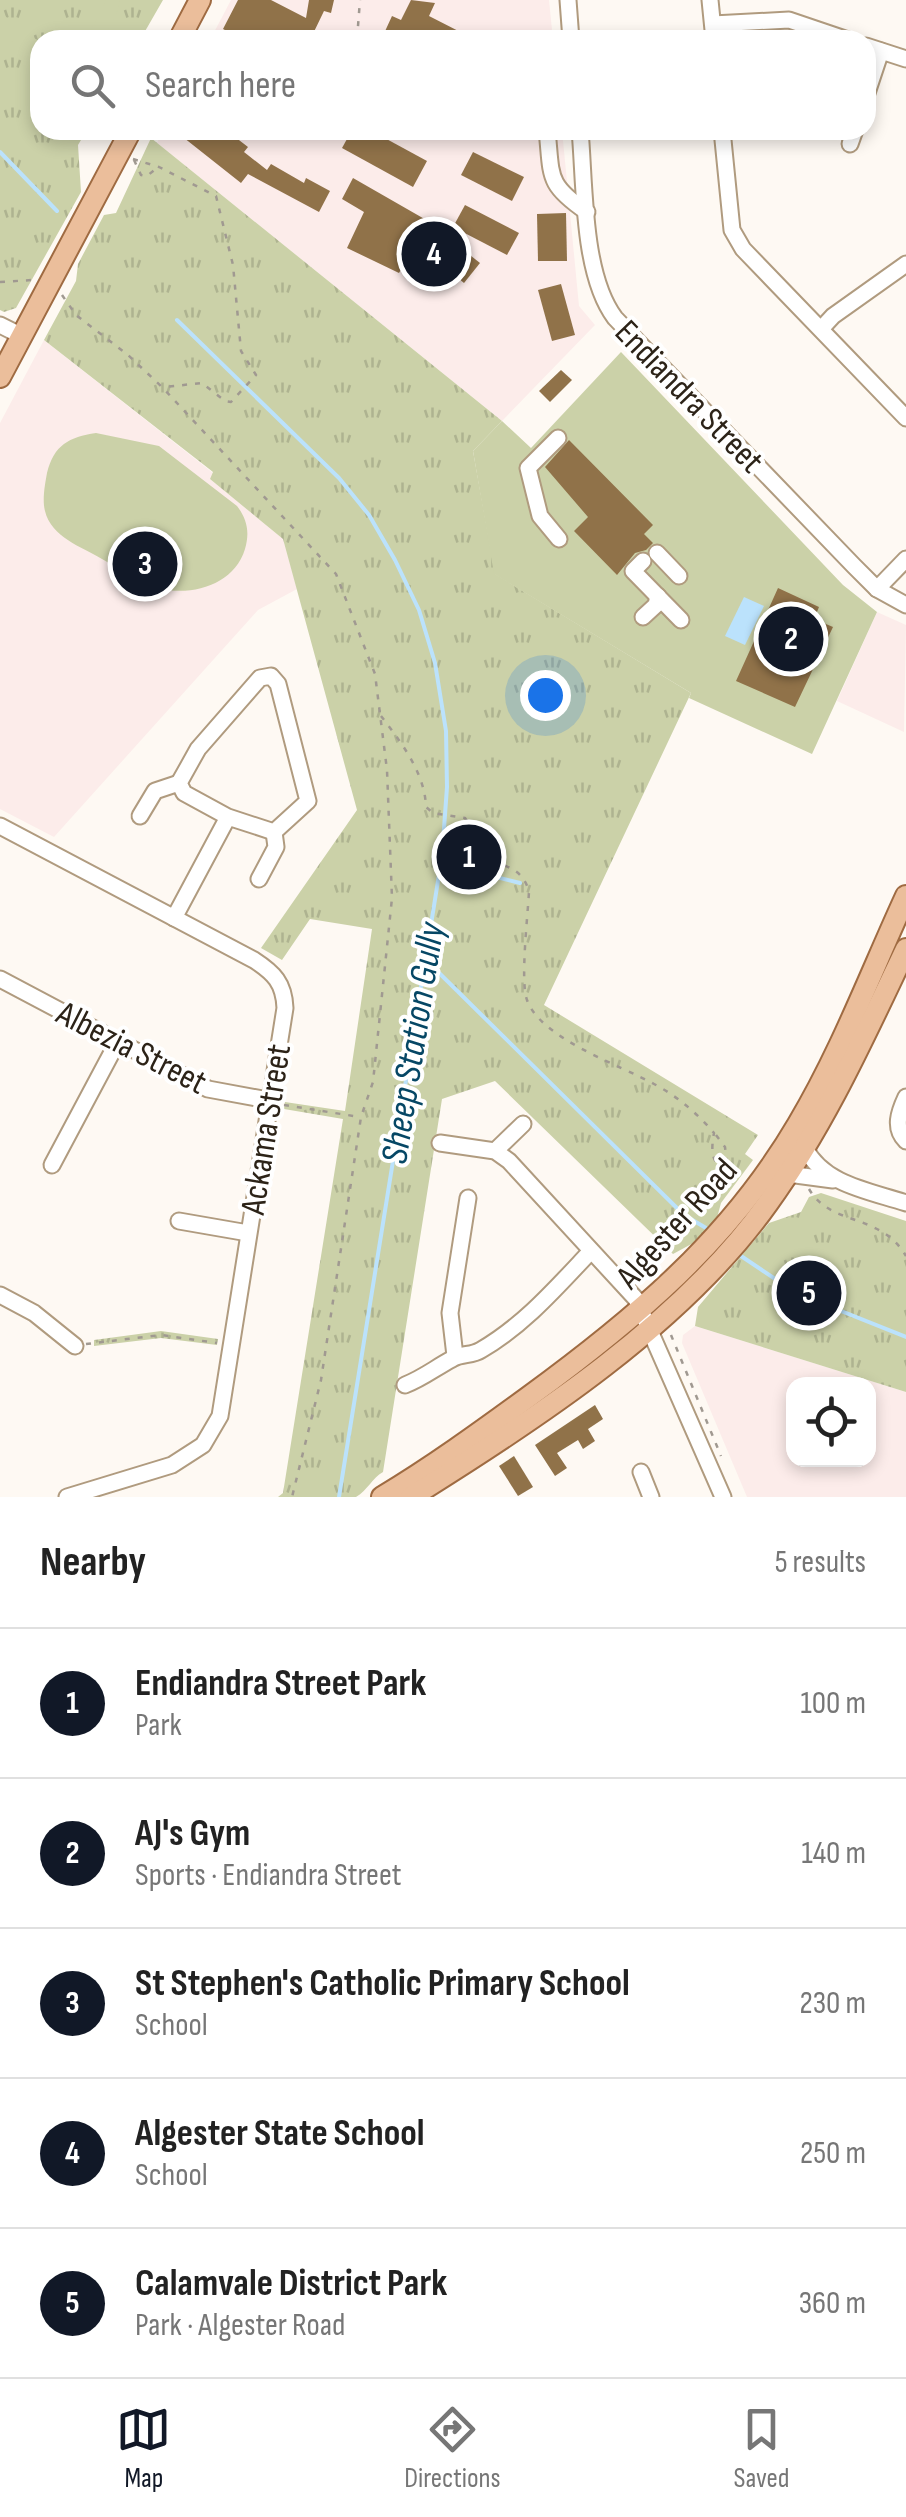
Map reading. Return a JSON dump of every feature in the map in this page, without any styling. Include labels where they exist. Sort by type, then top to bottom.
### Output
[{"type":"main road","points":[[184,30],[200,0]]},
{"type":"main road","points":[[0,378],[126,140]]},
{"type":"main road","name":"Algester Road","points":[[645,1320],[775,1161],[819,1086],[906,896]]},
{"type":"main road","name":"Algester Road","points":[[397,1495],[556,1400],[645,1320],[706,1278],[766,1207],[796,1181],[806,1148],[839,1091],[906,949]]},
{"type":"street","points":[[568,0],[570,30]]},
{"type":"street","points":[[710,0],[714,30]]},
{"type":"street","points":[[726,30],[788,20],[818,30]]},
{"type":"street","points":[[876,50],[906,60]]},
{"type":"street","points":[[549,140],[554,179],[561,194],[587,212]]},
{"type":"street","name":"Endiandra Street","points":[[581,140],[596,283],[602,301],[614,318],[877,589],[906,606]]},
{"type":"street","points":[[723,140],[732,230],[742,249],[906,418]]},
{"type":"street","points":[[821,329],[833,316],[906,264]]},
{"type":"street","points":[[0,324],[22,336]]},
{"type":"street","points":[[558,438],[528,468],[540,516],[560,539]]},
{"type":"street","points":[[678,576],[650,557],[633,571],[681,620]]},
{"type":"street","points":[[877,589],[906,559]]},
{"type":"street","points":[[643,617],[656,606],[658,596]]},
{"type":"street","points":[[178,784],[198,749],[260,678],[270,676],[278,684],[309,792],[304,807],[274,832]]},
{"type":"street","points":[[140,816],[156,791],[178,784]]},
{"type":"street","points":[[178,784],[184,793],[228,817],[274,832]]},
{"type":"street","points":[[174,918],[228,817]]},
{"type":"street","name":"Ackama Street","points":[[0,826],[272,971],[284,990],[285,1008],[220,1416],[203,1445],[172,1465],[67,1497]]},
{"type":"street","points":[[260,879],[276,847],[274,832]]},
{"type":"street","points":[[888,934],[906,908]]},
{"type":"street","name":"Albezia Street","points":[[0,978],[208,1090],[268,1100]]},
{"type":"street","points":[[52,1165],[118,1041]]},
{"type":"street","points":[[906,1097],[898,1124],[906,1141]]},
{"type":"street","points":[[494,1152],[523,1124]]},
{"type":"street","points":[[440,1143],[494,1152],[522,1174],[632,1294],[722,1497]]},
{"type":"street","points":[[806,1148],[815,1164],[837,1181]]},
{"type":"street","points":[[796,1181],[837,1181],[906,1203]]},
{"type":"street","points":[[456,1356],[450,1313],[468,1198]]},
{"type":"street","points":[[179,1221],[248,1233]]},
{"type":"street","points":[[405,1385],[430,1375],[456,1356],[475,1354],[503,1336],[531,1314],[590,1252]]},
{"type":"street","points":[[0,1296],[34,1314],[75,1346]]},
{"type":"street","points":[[641,1472],[650,1497]]},
{"type":"path","points":[[358,30],[360,0]]},
{"type":"path","points":[[159,166],[148,176],[141,174],[132,158],[159,166],[216,196],[233,265],[241,351],[254,371],[254,380],[231,402],[202,383],[163,388]]},
{"type":"path","points":[[0,282],[30,279],[60,294],[76,315],[163,388],[280,510],[336,574],[375,674],[387,770],[392,898],[373,1082],[361,1117],[321,1380],[292,1497]]},
{"type":"path","points":[[380,715],[403,744],[426,791],[426,807],[465,818],[490,857],[521,873],[526,881],[526,998],[536,1014],[549,1027],[603,1060],[674,1096],[724,1147],[728,1176]]},
{"type":"path","points":[[268,1100],[361,1117]]},
{"type":"path","points":[[714,1133],[711,1151],[717,1168],[748,1194]]},
{"type":"path","points":[[796,1181],[810,1189],[823,1208],[862,1220],[888,1234],[906,1256]]},
{"type":"path","points":[[671,1330],[674,1346],[725,1466]]},
{"type":"path","points":[[75,1346],[162,1335],[230,1345]]},
{"type":"shaded area","points":[[231,0],[549,0],[552,30],[215,30]]},
{"type":"shaded area","points":[[563,140],[579,306],[595,325],[502,421],[157,143]]},
{"type":"shaded area","points":[[44,340],[213,473],[210,479],[283,539],[297,589],[258,610],[54,837],[0,809],[0,423]]},
{"type":"shaded area","points":[[877,612],[906,625],[904,732],[837,701]]},
{"type":"shaded area","points":[[695,1326],[858,1377],[786,1377],[786,1467],[876,1467],[876,1383],[906,1392],[906,1497],[747,1497],[682,1343],[683,1335]]},
{"type":"green space","points":[[0,0],[163,0],[146,30],[30,30],[30,140],[81,140],[81,192],[16,308],[0,310]]},
{"type":"green space","points":[[106,0],[120,0],[108,30],[87,30],[94,25]]},
{"type":"green space","points":[[0,11],[30,36],[30,53],[22,50],[0,32]]},
{"type":"green space","points":[[150,140],[153,140],[502,421],[473,451],[495,574],[691,693],[544,1005],[758,1135],[745,1154],[753,1160],[721,1203],[717,1218],[697,1241],[673,1254],[495,1081],[442,1099],[383,1472],[356,1497],[278,1497],[283,1493],[343,1119],[284,1109],[285,1102],[345,1111],[372,929],[310,919],[282,960],[261,948],[357,810],[283,539],[210,479],[213,472],[44,340],[76,281],[78,264],[104,215],[116,213]]},
{"type":"green space","points":[[621,352],[843,585],[877,612],[812,754],[689,698],[691,693],[494,574],[473,451],[502,421],[531,448]]},
{"type":"green space","points":[[96,433],[159,446],[237,506],[245,521],[247,537],[232,572],[197,589],[157,588],[77,545],[54,528],[44,502],[50,463],[64,444]]},
{"type":"green space","points":[[821,1193],[906,1221],[906,1392],[876,1383],[876,1377],[858,1377],[695,1326],[698,1307],[769,1223],[801,1212],[809,1197]]},
{"type":"green space","points":[[161,1331],[218,1339],[217,1345],[161,1338],[94,1346],[94,1340]]},
{"type":"water","points":[[744,597],[764,606],[745,645],[725,636]]},
{"type":"building","points":[[238,0],[271,0],[306,18],[309,0],[334,0],[331,13],[324,11],[315,30],[223,29]]},
{"type":"building","points":[[411,0],[435,3],[429,16],[456,30],[386,30],[392,16],[401,20]]},
{"type":"building","points":[[187,140],[239,140],[248,147],[244,152],[267,170],[271,164],[304,183],[306,178],[330,191],[319,212],[248,174],[241,183]]},
{"type":"building","points":[[346,140],[388,140],[427,161],[413,187],[342,148]]},
{"type":"building","points":[[473,152],[524,177],[512,201],[461,175]]},
{"type":"building","points":[[353,178],[428,221],[399,273],[347,248],[364,212],[342,199]]},
{"type":"building","points":[[465,205],[519,233],[507,255],[453,227]]},
{"type":"building","points":[[566,213],[567,261],[538,261],[537,214]]},
{"type":"building","points":[[441,232],[480,263],[464,283],[425,251]]},
{"type":"building","points":[[561,284],[575,335],[552,341],[538,290]]},
{"type":"building","points":[[561,370],[572,380],[550,402],[539,391]]},
{"type":"building","points":[[569,440],[653,525],[644,534],[653,543],[635,553],[617,575],[574,531],[588,517],[545,467]]},
{"type":"building","points":[[778,588],[819,607],[814,619],[833,627],[795,707],[736,681]]},
{"type":"building","points":[[595,1405],[603,1419],[588,1429],[595,1441],[583,1449],[578,1440],[557,1453],[567,1468],[555,1476],[535,1445]]},
{"type":"building","points":[[514,1456],[533,1487],[518,1496],[499,1466]]},
{"type":"waterway","name":"Sheep Station Gully","points":[[0,152],[57,211]]},
{"type":"waterway","name":"Sheep Station Gully","points":[[177,320],[339,478],[369,515],[419,610],[435,663],[446,731],[442,856],[339,1497]]},
{"type":"waterway","points":[[442,856],[476,872],[520,883]]},
{"type":"waterway","points":[[428,962],[684,1215],[706,1228]]},
{"type":"waterway","points":[[741,1256],[796,1293],[906,1337]]},
{"type":"place","name":"Algester State School","points":[[434,254]]},
{"type":"place","name":"St Stephen's Catholic Primary School","points":[[145,564]]},
{"type":"place","name":"AJ's Gym","points":[[791,639]]},
{"type":"place","name":"Endiandra Street Park","points":[[469,857]]},
{"type":"place","name":"Calamvale District Park","points":[[809,1293]]}]
